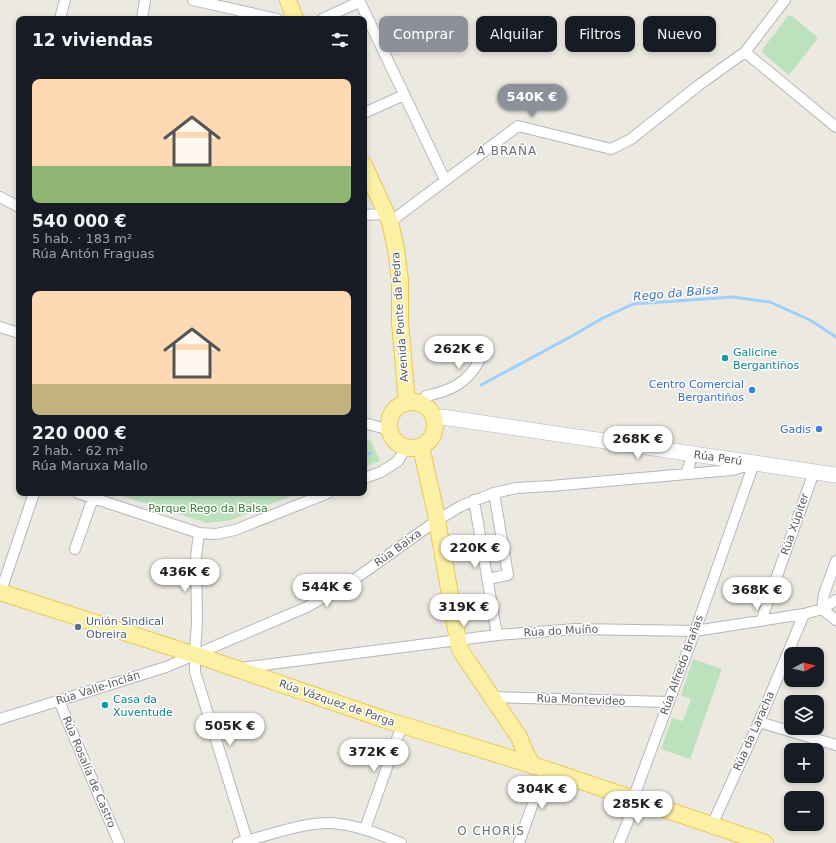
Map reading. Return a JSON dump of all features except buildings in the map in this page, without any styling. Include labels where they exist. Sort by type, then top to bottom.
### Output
[{"type":"main road","points":[[288,0],[294,16]]},
{"type":"main road","name":"Avenida Ponte da Pedra","points":[[367,172],[387,218],[396,249],[400,280],[400,322],[414,404]]},
{"type":"main road","points":[[413,447],[431,439],[435,428],[433,415],[428,409],[414,404],[400,406],[391,416],[390,430],[396,441],[413,447],[426,470],[458,640],[462,653],[519,737],[530,762],[561,768],[569,777]]},
{"type":"main road","name":"Rúa Vázquez de Parga","points":[[0,593],[195,654],[402,725],[530,762],[569,777],[765,843]]},
{"type":"street","points":[[61,16],[65,0]]},
{"type":"street","points":[[143,16],[146,0]]},
{"type":"street","points":[[193,0],[264,16]]},
{"type":"street","points":[[367,215],[387,218],[445,180],[518,126],[611,149],[632,139],[699,85],[745,52],[785,0]]},
{"type":"street","points":[[328,16],[359,1],[366,16]]},
{"type":"street","points":[[367,18],[445,180]]},
{"type":"street","points":[[745,52],[836,127]]},
{"type":"street","points":[[367,112],[404,94]]},
{"type":"street","points":[[1,202],[16,206]]},
{"type":"street","points":[[0,328],[16,331]]},
{"type":"street","points":[[414,404],[426,396],[451,389],[466,379],[474,371],[478,361]]},
{"type":"street","name":"Rúa Perú","points":[[435,422],[442,417],[836,476]]},
{"type":"street","points":[[367,424],[390,430]]},
{"type":"street","points":[[367,477],[381,472],[398,461],[413,447]]},
{"type":"street","points":[[686,474],[690,463],[690,454]]},
{"type":"street","name":"Rúa Baixa","points":[[195,654],[307,607],[352,581],[436,520],[460,506],[494,493],[516,488],[732,470],[754,464]]},
{"type":"street","name":"Rúa Alfredo Brañas","points":[[619,843],[628,820],[633,799],[695,631],[754,464]]},
{"type":"street","name":"Rúa Xúpiter","points":[[761,621],[814,472]]},
{"type":"street","points":[[487,579],[508,575],[494,493]]},
{"type":"street","points":[[0,593],[33,496]]},
{"type":"street","points":[[87,496],[199,533],[216,534],[235,530],[320,496]]},
{"type":"street","points":[[75,549],[93,498]]},
{"type":"street","points":[[474,500],[497,635]]},
{"type":"street","points":[[199,533],[196,557],[196,672],[244,842],[310,824],[338,823],[365,829],[401,843]]},
{"type":"street","points":[[836,561],[824,594],[822,609],[836,620]]},
{"type":"street","name":"Rúa do Muíño","points":[[236,668],[497,635],[576,629],[695,631],[804,614],[822,609],[836,600]]},
{"type":"street","name":"Rúa da Laracha","points":[[712,826],[759,722],[804,614]]},
{"type":"street","name":"Rúa Valle-Inclán","points":[[0,719],[166,667],[195,654]]},
{"type":"street","name":"Rúa Montevideo","points":[[493,697],[668,702]]},
{"type":"street","name":"Rúa Rosalía de Castro","points":[[59,701],[119,843]]},
{"type":"street","points":[[759,722],[836,745]]},
{"type":"street","points":[[365,829],[402,725]]},
{"type":"street","points":[[519,843],[530,762]]},
{"type":"green space","points":[[788,16],[792,16],[818,38],[789,75],[764,54],[762,50]]},
{"type":"green space","points":[[367,440],[371,441],[380,461],[367,466]]},
{"type":"green space","name":"Parque Rego da Balsa","points":[[122,496],[291,496],[231,520],[207,523]]},
{"type":"green space","points":[[693,659],[722,669],[690,759],[661,749],[672,718],[683,721],[691,699],[681,695]]},
{"type":"waterway","name":"Rego da Balsa","points":[[481,385],[601,319],[633,304],[733,297],[770,302],[810,320],[836,337]]},
{"type":"waterway","name":"Rego da Balsa","points":[[367,454],[371,453]]},
{"type":"place","name":"Galicine Bergantiños","points":[[725,358]]},
{"type":"place","name":"Centro Comercial Bergantiños","points":[[752,390]]},
{"type":"place","name":"Gadis","points":[[819,429]]},
{"type":"place","name":"Unión Sindical Obreira","points":[[78,627]]},
{"type":"place","name":"Casa da Xuventude","points":[[105,705]]},
{"type":"district","name":"A BRAÑA","points":[[507,151]]},
{"type":"district","name":"O CHORÍS","points":[[491,831]]}]
